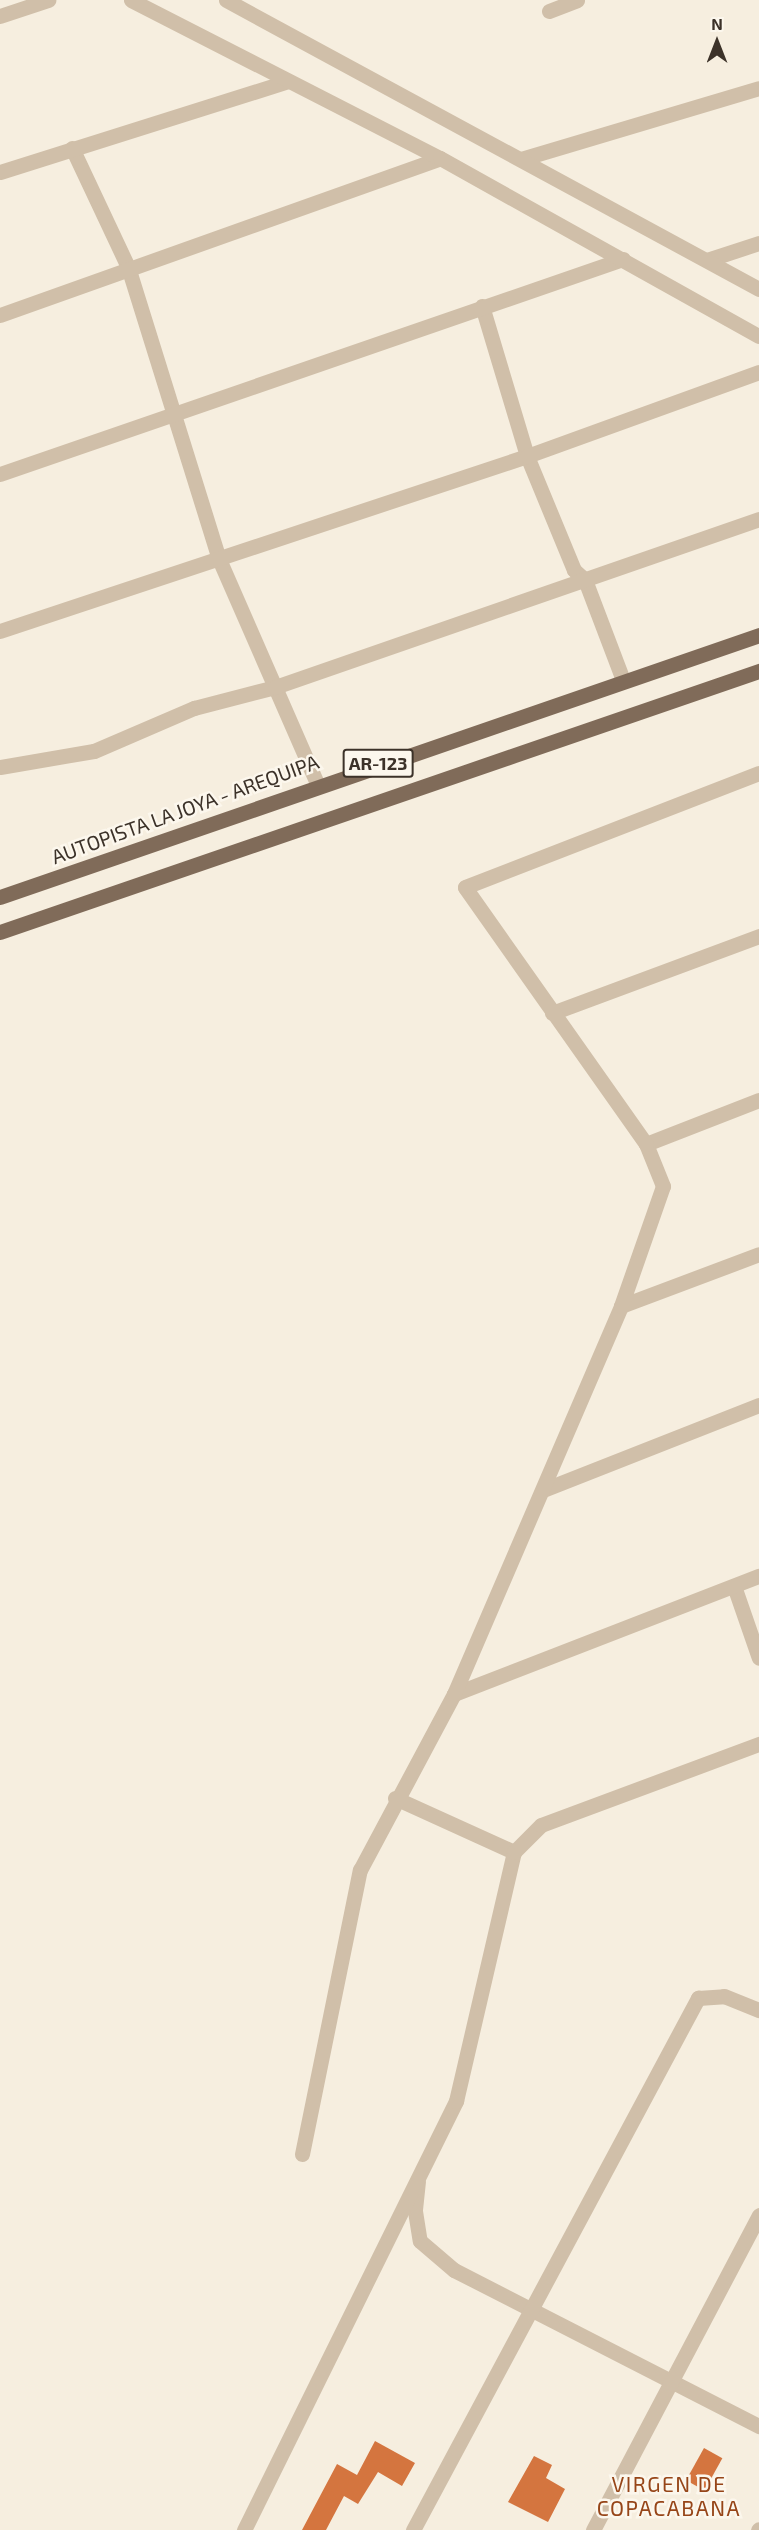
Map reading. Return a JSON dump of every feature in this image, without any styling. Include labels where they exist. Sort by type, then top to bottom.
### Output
[{"type":"main road","name":"AUTOPISTA LA JOYA - AREQUIPA","points":[[0,897],[318,783],[759,635]]},
{"type":"main road","name":"AR-123","points":[[0,933],[759,671]]},
{"type":"street","points":[[0,16],[48,0]]},
{"type":"street","points":[[131,0],[440,158],[759,336]]},
{"type":"street","points":[[226,0],[759,289]]},
{"type":"street","points":[[549,11],[577,0]]},
{"type":"street","points":[[0,172],[288,81]]},
{"type":"street","points":[[520,159],[759,88]]},
{"type":"street","points":[[72,148],[128,267],[176,410],[219,559],[318,783]]},
{"type":"street","points":[[0,315],[128,267],[440,158]]},
{"type":"street","points":[[707,260],[759,243]]},
{"type":"street","points":[[0,474],[176,410],[623,259]]},
{"type":"street","points":[[483,306],[527,456],[574,570],[585,580],[623,680]]},
{"type":"street","points":[[0,631],[527,456],[759,372]]},
{"type":"street","points":[[0,767],[94,751],[194,708],[275,687],[759,519]]},
{"type":"street","points":[[302,2154],[360,1870],[395,1798],[454,1694],[621,1306],[663,1186],[646,1144],[465,888],[759,773]]},
{"type":"street","points":[[552,1013],[759,936]]},
{"type":"street","points":[[646,1144],[759,1100]]},
{"type":"street","points":[[621,1306],[759,1254]]},
{"type":"street","points":[[543,1490],[759,1406]]},
{"type":"street","points":[[454,1694],[759,1576]]},
{"type":"street","points":[[734,1586],[759,1658]]},
{"type":"street","points":[[244,2530],[420,2169],[456,2101],[514,1852],[541,1825],[759,1744]]},
{"type":"street","points":[[395,1798],[514,1852]]},
{"type":"street","points":[[413,2530],[534,2311],[698,1998],[724,1995],[759,2010]]},
{"type":"street","points":[[420,2169],[415,2211],[420,2241],[454,2270],[759,2426]]},
{"type":"street","points":[[592,2530],[759,2215]]},
{"type":"building","points":[[375,2441],[415,2463],[402,2486],[378,2472],[358,2504],[344,2496],[326,2530],[302,2530],[337,2464],[357,2475]]},
{"type":"building","points":[[704,2448],[722,2458],[704,2491],[686,2480]]},
{"type":"building","points":[[534,2456],[552,2465],[546,2478],[565,2489],[548,2522],[508,2502]]},
{"type":"district","name":"VIRGEN DE COPACABANA","points":[[669,2496]]}]
